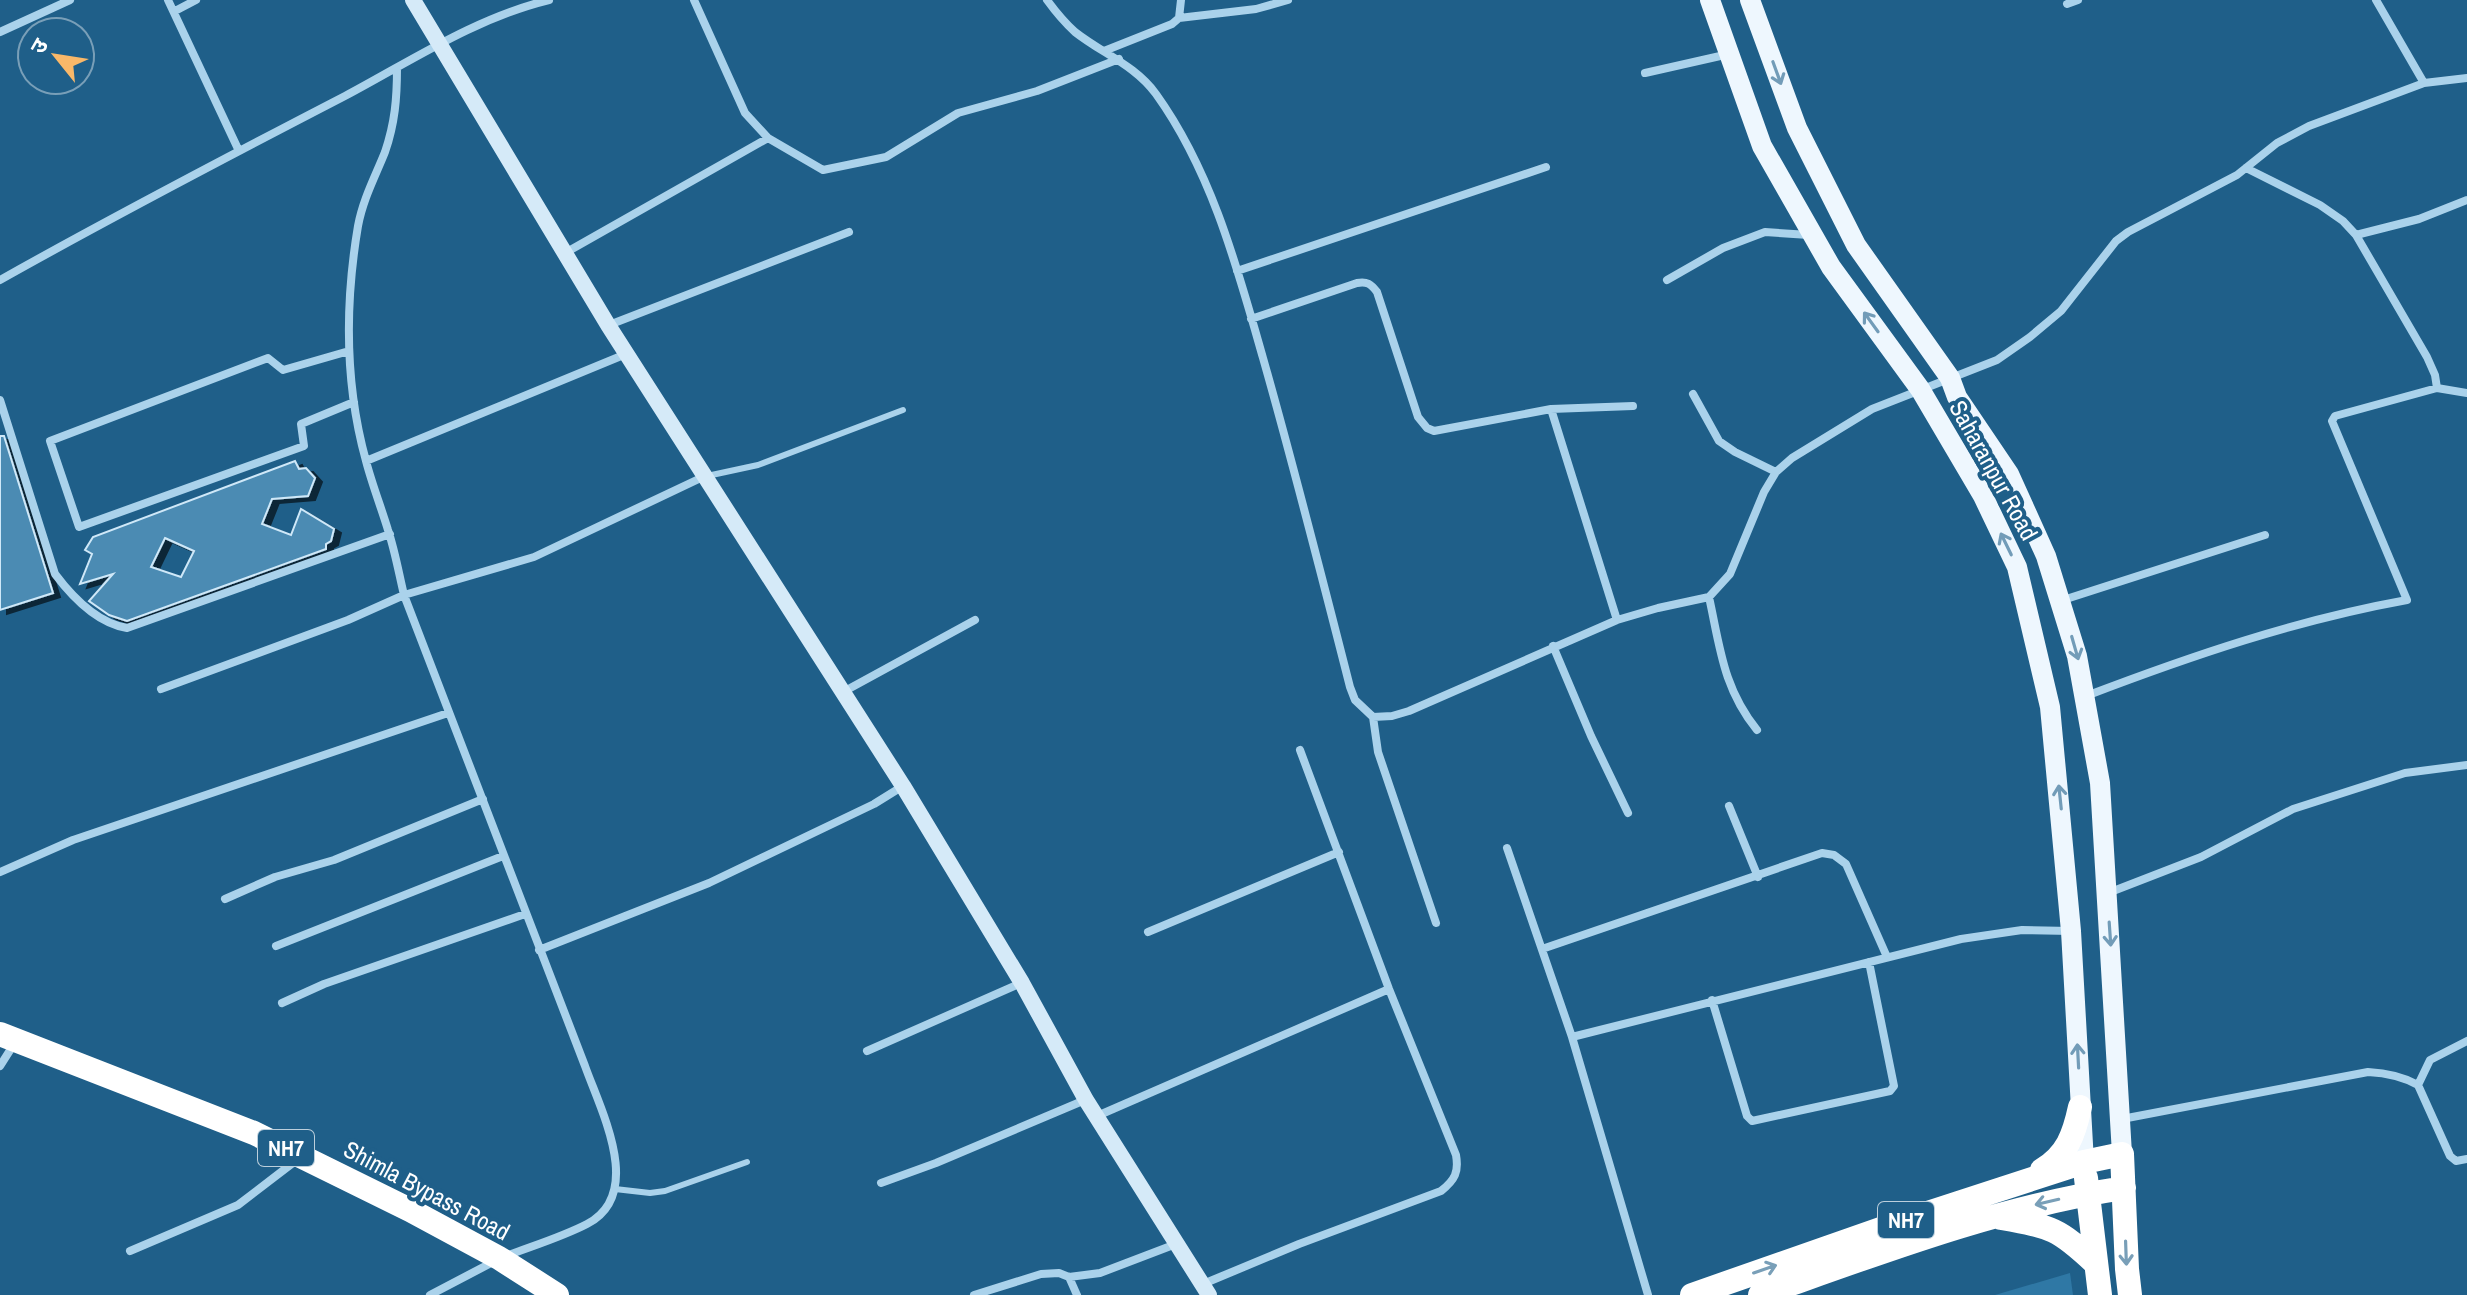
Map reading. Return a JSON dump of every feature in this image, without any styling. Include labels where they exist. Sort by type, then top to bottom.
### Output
[{"type":"highway","name":"Shimla Bypass Road","points":[[8,1037],[254,1133],[410,1210],[499,1258],[557,1295]]},
{"type":"highway","points":[[2016,1185],[2058,1161],[2074,1132],[2080,1107]]},
{"type":"highway","points":[[2122,1154],[2130,1295]]},
{"type":"highway","name":"NH7","points":[[1692,1295],[1909,1219],[2084,1162],[2122,1154]]},
{"type":"highway","points":[[2084,1162],[2100,1295]]},
{"type":"highway","name":"NH7","points":[[1760,1295],[1994,1217],[2046,1202],[2124,1188]]},
{"type":"highway","points":[[1994,1217],[2045,1226],[2066,1235],[2096,1264]]},
{"type":"main road","name":"Saharanpur Road","points":[[1710,0],[1762,146],[1831,267],[1920,389],[1983,496],[2017,567],[2050,707],[2071,931],[2084,1162]]},
{"type":"main road","name":"Saharanpur Road","points":[[1750,0],[1797,128],[1856,245],[1950,378],[1957,397],[2009,474],[2046,556],[2077,656],[2100,783],[2122,1154]]},
{"type":"street","points":[[0,32],[70,0]]},
{"type":"street","points":[[168,0],[239,151]]},
{"type":"street","points":[[175,11],[196,0]]},
{"type":"street","points":[[413,0],[626,354],[903,786],[1022,983],[1086,1100],[1206,1290],[1299,1244],[1441,1191],[1454,1179],[1457,1171],[1456,1155],[1389,989],[1300,750]]},
{"type":"street","points":[[694,0],[745,113],[768,138],[823,170],[886,157],[958,113],[1037,91],[1119,59]]},
{"type":"street","points":[[1047,0],[1075,31],[1134,70],[1154,92],[1185,144],[1215,206],[1296,475],[1350,687],[1355,700],[1373,717],[1378,752],[1436,923]]},
{"type":"street","points":[[1179,18],[1181,0]]},
{"type":"street","points":[[1104,51],[1172,24],[1179,18],[1256,9],[1288,0]]},
{"type":"street","points":[[2067,4],[2078,0]]},
{"type":"street","points":[[2376,0],[2424,83]]},
{"type":"street","points":[[0,280],[150,196],[438,45],[490,19],[542,1]]},
{"type":"street","points":[[1645,73],[1730,54]]},
{"type":"street","points":[[397,68],[394,118],[359,225],[349,317],[354,402],[366,461],[390,534],[404,595],[611,1138],[617,1166],[615,1189],[605,1210],[588,1224],[499,1258],[430,1295]]},
{"type":"street","points":[[1373,717],[1409,711],[1617,620],[1709,597],[1730,574],[1764,492],[1776,472],[1792,458],[1872,409],[1997,360],[2061,311],[2102,256],[2128,232],[2246,168],[2277,143],[2309,126],[2424,83],[2467,78]]},
{"type":"street","points":[[565,253],[768,138]]},
{"type":"street","points":[[1237,271],[1546,167]]},
{"type":"street","points":[[2246,168],[2333,213],[2356,235],[2427,357],[2437,388]]},
{"type":"street","points":[[2356,235],[2419,219],[2467,200]]},
{"type":"street","points":[[608,325],[849,232]]},
{"type":"street","points":[[1667,280],[1723,248],[1765,232],[1814,236]]},
{"type":"street","points":[[1251,319],[1365,281],[1371,284],[1377,292],[1418,417],[1434,431],[1551,409],[1633,406]]},
{"type":"street","points":[[349,351],[283,370],[268,358],[50,441],[79,527],[304,446],[301,424],[354,402]]},
{"type":"street","points":[[366,461],[626,354]]},
{"type":"street","points":[[2085,696],[2177,661],[2297,624],[2407,600],[2331,424],[2335,416],[2437,388],[2467,393]]},
{"type":"street","points":[[1693,394],[1719,441],[1776,472]]},
{"type":"street","points":[[0,400],[55,574],[102,621],[112,625],[127,628],[390,534]]},
{"type":"street","points":[[1551,409],[1617,620]]},
{"type":"street","points":[[161,689],[348,620],[404,595],[534,557],[703,477]]},
{"type":"street","points":[[2060,601],[2265,535]]},
{"type":"street","points":[[1709,597],[1721,660],[1729,684],[1743,712],[1757,730]]},
{"type":"street","points":[[843,693],[975,620]]},
{"type":"street","points":[[1553,646],[1628,813]]},
{"type":"street","points":[[0,872],[73,840],[448,713]]},
{"type":"street","points":[[2107,893],[2201,857],[2293,809],[2405,773],[2467,765]]},
{"type":"street","points":[[539,950],[709,883],[874,804],[903,786]]},
{"type":"street","points":[[225,899],[275,877],[334,860],[483,799]]},
{"type":"street","points":[[1729,806],[1758,877]]},
{"type":"street","points":[[1507,848],[1572,1037],[1648,1295]]},
{"type":"street","points":[[1148,932],[1339,852]]},
{"type":"street","points":[[1542,949],[1758,877],[1817,854],[1829,854],[1839,858],[1849,869],[1887,957]]},
{"type":"street","points":[[276,946],[503,856]]},
{"type":"street","points":[[282,1003],[324,984],[525,914]]},
{"type":"street","points":[[1572,1037],[1997,932],[2071,931]]},
{"type":"street","points":[[1712,1000],[1747,1116],[1752,1121],[1890,1091],[1894,1086],[1869,962]]},
{"type":"street","points":[[867,1051],[1022,983]]},
{"type":"street","points":[[1096,1116],[1389,989]]},
{"type":"street","points":[[0,1066],[8,1037]]},
{"type":"street","points":[[2418,1085],[2430,1060],[2467,1041]]},
{"type":"street","points":[[2121,1119],[2368,1072],[2396,1075],[2418,1085],[2450,1156],[2456,1161],[2467,1159]]},
{"type":"street","points":[[881,1183],[1086,1100]]},
{"type":"street","points":[[130,1251],[238,1205],[302,1156]]},
{"type":"street","points":[[974,1295],[1041,1274],[1059,1273],[1069,1277],[1100,1273],[1177,1244]]},
{"type":"street","points":[[1069,1277],[1077,1295]]},
{"type":"lane","points":[[703,477],[758,465],[903,410]]},
{"type":"lane","points":[[615,1189],[650,1193],[665,1191],[747,1162]]},
{"type":"shaded area","points":[[2070,1273],[2073,1295],[1995,1295]]},
{"type":"building","points":[[0,436],[4,436],[53,593],[0,610]]},
{"type":"building","points":[[295,461],[299,469],[306,468],[315,478],[308,496],[272,499],[262,524],[291,535],[301,509],[334,529],[326,549],[127,621],[109,615],[89,601],[113,574],[80,584],[92,554],[85,550],[93,537]],"holes":[[[165,538],[194,551],[181,577],[151,567]]]}]
